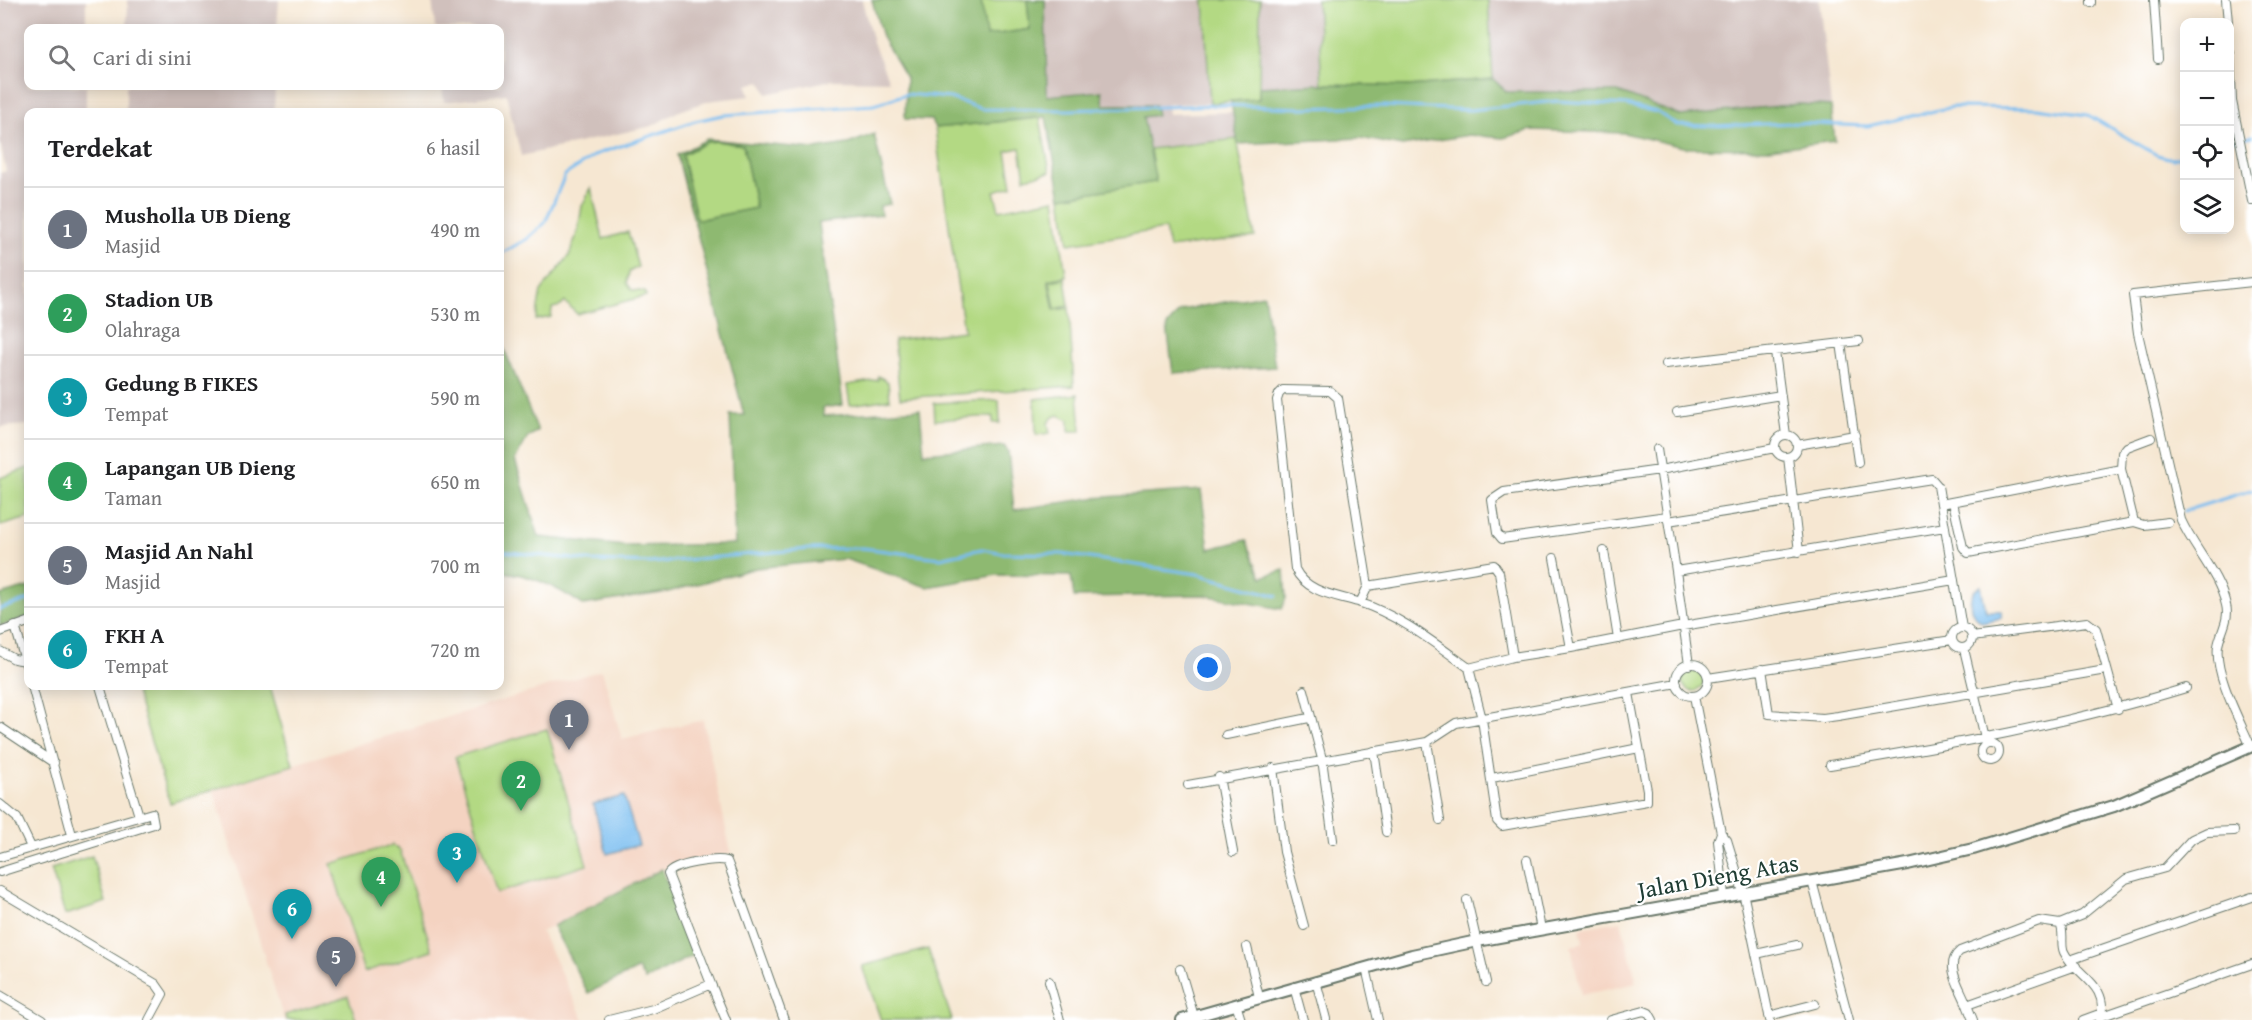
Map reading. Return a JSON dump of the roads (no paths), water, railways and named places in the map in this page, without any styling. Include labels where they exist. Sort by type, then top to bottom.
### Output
[{"type":"street","points":[[2154,0],[2158,59]]},
{"type":"street","points":[[2226,0],[2228,18]]},
{"type":"street","points":[[2230,72],[2232,101],[2252,201]]},
{"type":"street","points":[[2251,747],[2220,663],[2218,646],[2227,611],[2226,603],[2211,569],[2192,543],[2181,520],[2138,333],[2133,294],[2252,282]]},
{"type":"street","points":[[1666,364],[1859,341]]},
{"type":"street","points":[[1841,343],[1858,462]]},
{"type":"street","points":[[1775,352],[1786,435]]},
{"type":"street","points":[[1360,603],[1368,586],[1336,394],[1330,391],[1283,390],[1277,400],[1295,569],[1309,586],[1360,603],[1401,622],[1469,668],[1482,719],[1497,821],[1502,826],[1647,801],[1648,796],[1629,693]]},
{"type":"street","points":[[1677,412],[1781,395]]},
{"type":"street","points":[[1786,435],[1795,439],[1797,445],[1795,451],[1788,457],[1778,454],[1775,448],[1777,439],[1786,435]]},
{"type":"street","points":[[1797,445],[1855,435]]},
{"type":"street","points":[[2134,522],[2121,469],[2122,453],[2127,447],[2151,438]]},
{"type":"street","points":[[1775,448],[1660,470],[1497,494],[1492,500],[1497,533],[1500,538],[1505,539],[1793,502],[1928,479],[1938,486],[1962,628]]},
{"type":"street","points":[[1657,449],[1689,665]]},
{"type":"street","points":[[1788,457],[1799,552]]},
{"type":"street","points":[[1941,504],[2121,469]]},
{"type":"street","points":[[1953,502],[1963,548],[1968,553],[2134,522],[2144,525],[2168,522]]},
{"type":"street","points":[[1676,571],[1945,527]]},
{"type":"street","points":[[1604,551],[1618,639]]},
{"type":"street","points":[[1554,558],[1571,648]]},
{"type":"street","points":[[1368,586],[1494,565],[1499,572],[1513,657]]},
{"type":"street","points":[[1469,668],[1513,657],[1683,626],[1954,580]]},
{"type":"street","points":[[1972,637],[2087,622],[2096,629],[2118,709]]},
{"type":"street","points":[[0,632],[24,623]]},
{"type":"street","points":[[15,626],[24,655]]},
{"type":"street","points":[[1962,628],[1968,630],[1972,637],[1970,645],[1964,648],[1955,646],[1952,640],[1956,630],[1962,628]]},
{"type":"street","points":[[1708,678],[1952,640]]},
{"type":"street","points":[[1964,648],[1986,741]]},
{"type":"street","points":[[0,651],[14,659],[24,661]]},
{"type":"street","points":[[1689,665],[1700,666],[1708,678],[1705,690],[1695,696],[1683,693],[1677,683],[1679,671],[1689,665]]},
{"type":"street","points":[[1762,669],[1768,711],[1772,716],[1823,718],[1976,694],[2106,669]]},
{"type":"street","points":[[1188,785],[1219,777],[1427,742],[1456,723],[1677,683]]},
{"type":"street","points":[[1830,765],[1986,741],[2118,709],[2186,688]]},
{"type":"street","points":[[34,690],[72,835]]},
{"type":"street","points":[[101,690],[139,816]]},
{"type":"street","points":[[1304,690],[1309,718],[1322,759],[1333,840]]},
{"type":"street","points":[[1695,696],[1721,833],[1727,840],[1743,892],[1770,1018],[1815,1004]]},
{"type":"street","points":[[1226,735],[1309,718]]},
{"type":"street","points":[[0,727],[54,763]]},
{"type":"street","points":[[1427,742],[1440,820]]},
{"type":"street","points":[[1492,778],[1639,747]]},
{"type":"street","name":"Jalan Dieng Atas","points":[[1182,1020],[1294,987],[1477,940],[1812,881],[1960,852],[2084,816],[2155,789],[2251,747]]},
{"type":"street","points":[[1374,751],[1386,832]]},
{"type":"street","points":[[1273,768],[1284,852],[1304,926]]},
{"type":"street","points":[[1219,777],[1233,852]]},
{"type":"street","points":[[0,804],[18,818],[31,847]]},
{"type":"street","points":[[0,857],[152,813],[154,824],[0,872]]},
{"type":"street","points":[[1973,1020],[1951,964],[1953,956],[1960,951],[2039,921],[2060,924],[2082,915],[2126,879],[2165,867],[2192,839],[2207,832],[2234,831]]},
{"type":"street","points":[[1721,833],[1718,841],[1724,895]]},
{"type":"street","points":[[726,1020],[668,874],[673,868],[718,859],[727,861],[784,1020]]},
{"type":"street","points":[[1527,860],[1541,929]]},
{"type":"street","points":[[1721,872],[1736,868]]},
{"type":"street","points":[[1812,881],[1849,1020]]},
{"type":"street","points":[[0,891],[156,984],[163,994],[149,1020]]},
{"type":"street","points":[[1968,1005],[2073,963],[2252,897]]},
{"type":"street","points":[[1467,900],[1486,982]]},
{"type":"street","points":[[2060,924],[2063,949],[2095,986],[2100,1017]]},
{"type":"street","points":[[1756,954],[1797,945]]},
{"type":"street","points":[[1247,947],[1259,997]]},
{"type":"street","points":[[2082,1020],[2100,1017],[2252,964]]},
{"type":"street","points":[[1366,968],[1378,1020]]},
{"type":"street","points":[[1180,969],[1194,1018]]},
{"type":"street","points":[[1049,981],[1060,1020]]},
{"type":"street","points":[[1317,981],[1326,1019]]},
{"type":"street","points":[[609,1020],[653,1009],[711,984]]},
{"type":"street","points":[[1294,987],[1303,1020]]},
{"type":"street","points":[[0,994],[42,1020]]},
{"type":"street","points":[[1236,1005],[1241,1020]]},
{"type":"street","points":[[1611,1020],[1644,1011],[1649,1012],[1653,1020]]},
{"type":"water","points":[[1981,586],[1986,611],[2002,611],[2001,618],[1982,622],[1973,614],[1971,599],[1976,589]]},
{"type":"water","points":[[624,796],[639,845],[607,854],[593,804]]},
{"type":"waterway","points":[[504,252],[527,239],[545,223],[565,175],[597,154],[695,121],[723,115],[873,105],[906,94],[950,98],[982,109],[1068,110],[1220,105],[1301,108],[1385,106],[1470,110],[1557,101],[1626,105],[1657,112],[1677,125],[1713,126],[1791,123],[1868,126],[1952,107],[2037,108],[2088,115],[2157,155],[2173,159],[2180,157]]},
{"type":"waterway","points":[[2234,140],[2252,136]]},
{"type":"waterway","points":[[2184,511],[2252,490]]},
{"type":"waterway","points":[[504,551],[592,561],[650,563],[809,549],[863,548],[940,558],[982,549],[1003,553],[1062,554],[1198,574],[1277,596]]},
{"type":"waterway","points":[[0,609],[24,601]]},
{"type":"place","name":"Musholla UB Dieng","points":[[569,750]]},
{"type":"place","name":"Stadion UB","points":[[521,811]]},
{"type":"place","name":"Gedung B FIKES","points":[[457,883]]},
{"type":"place","name":"Lapangan UB Dieng","points":[[381,907]]},
{"type":"place","name":"FKH A","points":[[292,939]]},
{"type":"place","name":"Masjid An Nahl","points":[[336,987]]}]
